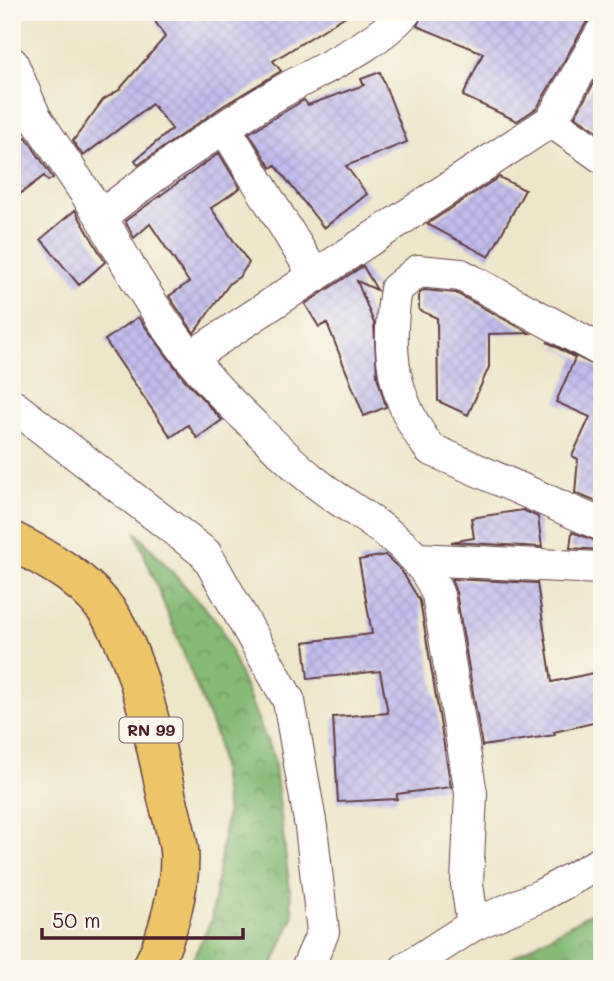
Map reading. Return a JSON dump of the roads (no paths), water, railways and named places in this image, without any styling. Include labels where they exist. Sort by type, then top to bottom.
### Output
[{"type":"main road","name":"RN 99","points":[[12,541],[57,564],[87,588],[114,623],[132,667],[157,751],[179,851],[172,912],[151,969]]},
{"type":"street","points":[[102,216],[166,166],[279,93],[341,61],[405,12]]},
{"type":"street","points":[[191,357],[551,121],[602,32]]},
{"type":"street","points":[[12,64],[35,117],[102,216],[139,288],[191,357],[237,410],[311,479],[419,559],[429,573],[438,595],[471,793],[467,884],[473,925]]},
{"type":"street","points":[[551,121],[602,157]]},
{"type":"street","points":[[225,128],[315,276]]},
{"type":"street","points":[[419,559],[601,580],[598,523],[430,449],[413,426],[393,374],[391,317],[396,289],[418,271],[461,275],[602,351]]},
{"type":"street","points":[[12,405],[206,554],[289,701],[311,827],[323,932],[307,969]]},
{"type":"street","points":[[405,969],[473,925],[542,895],[602,862]]}]
